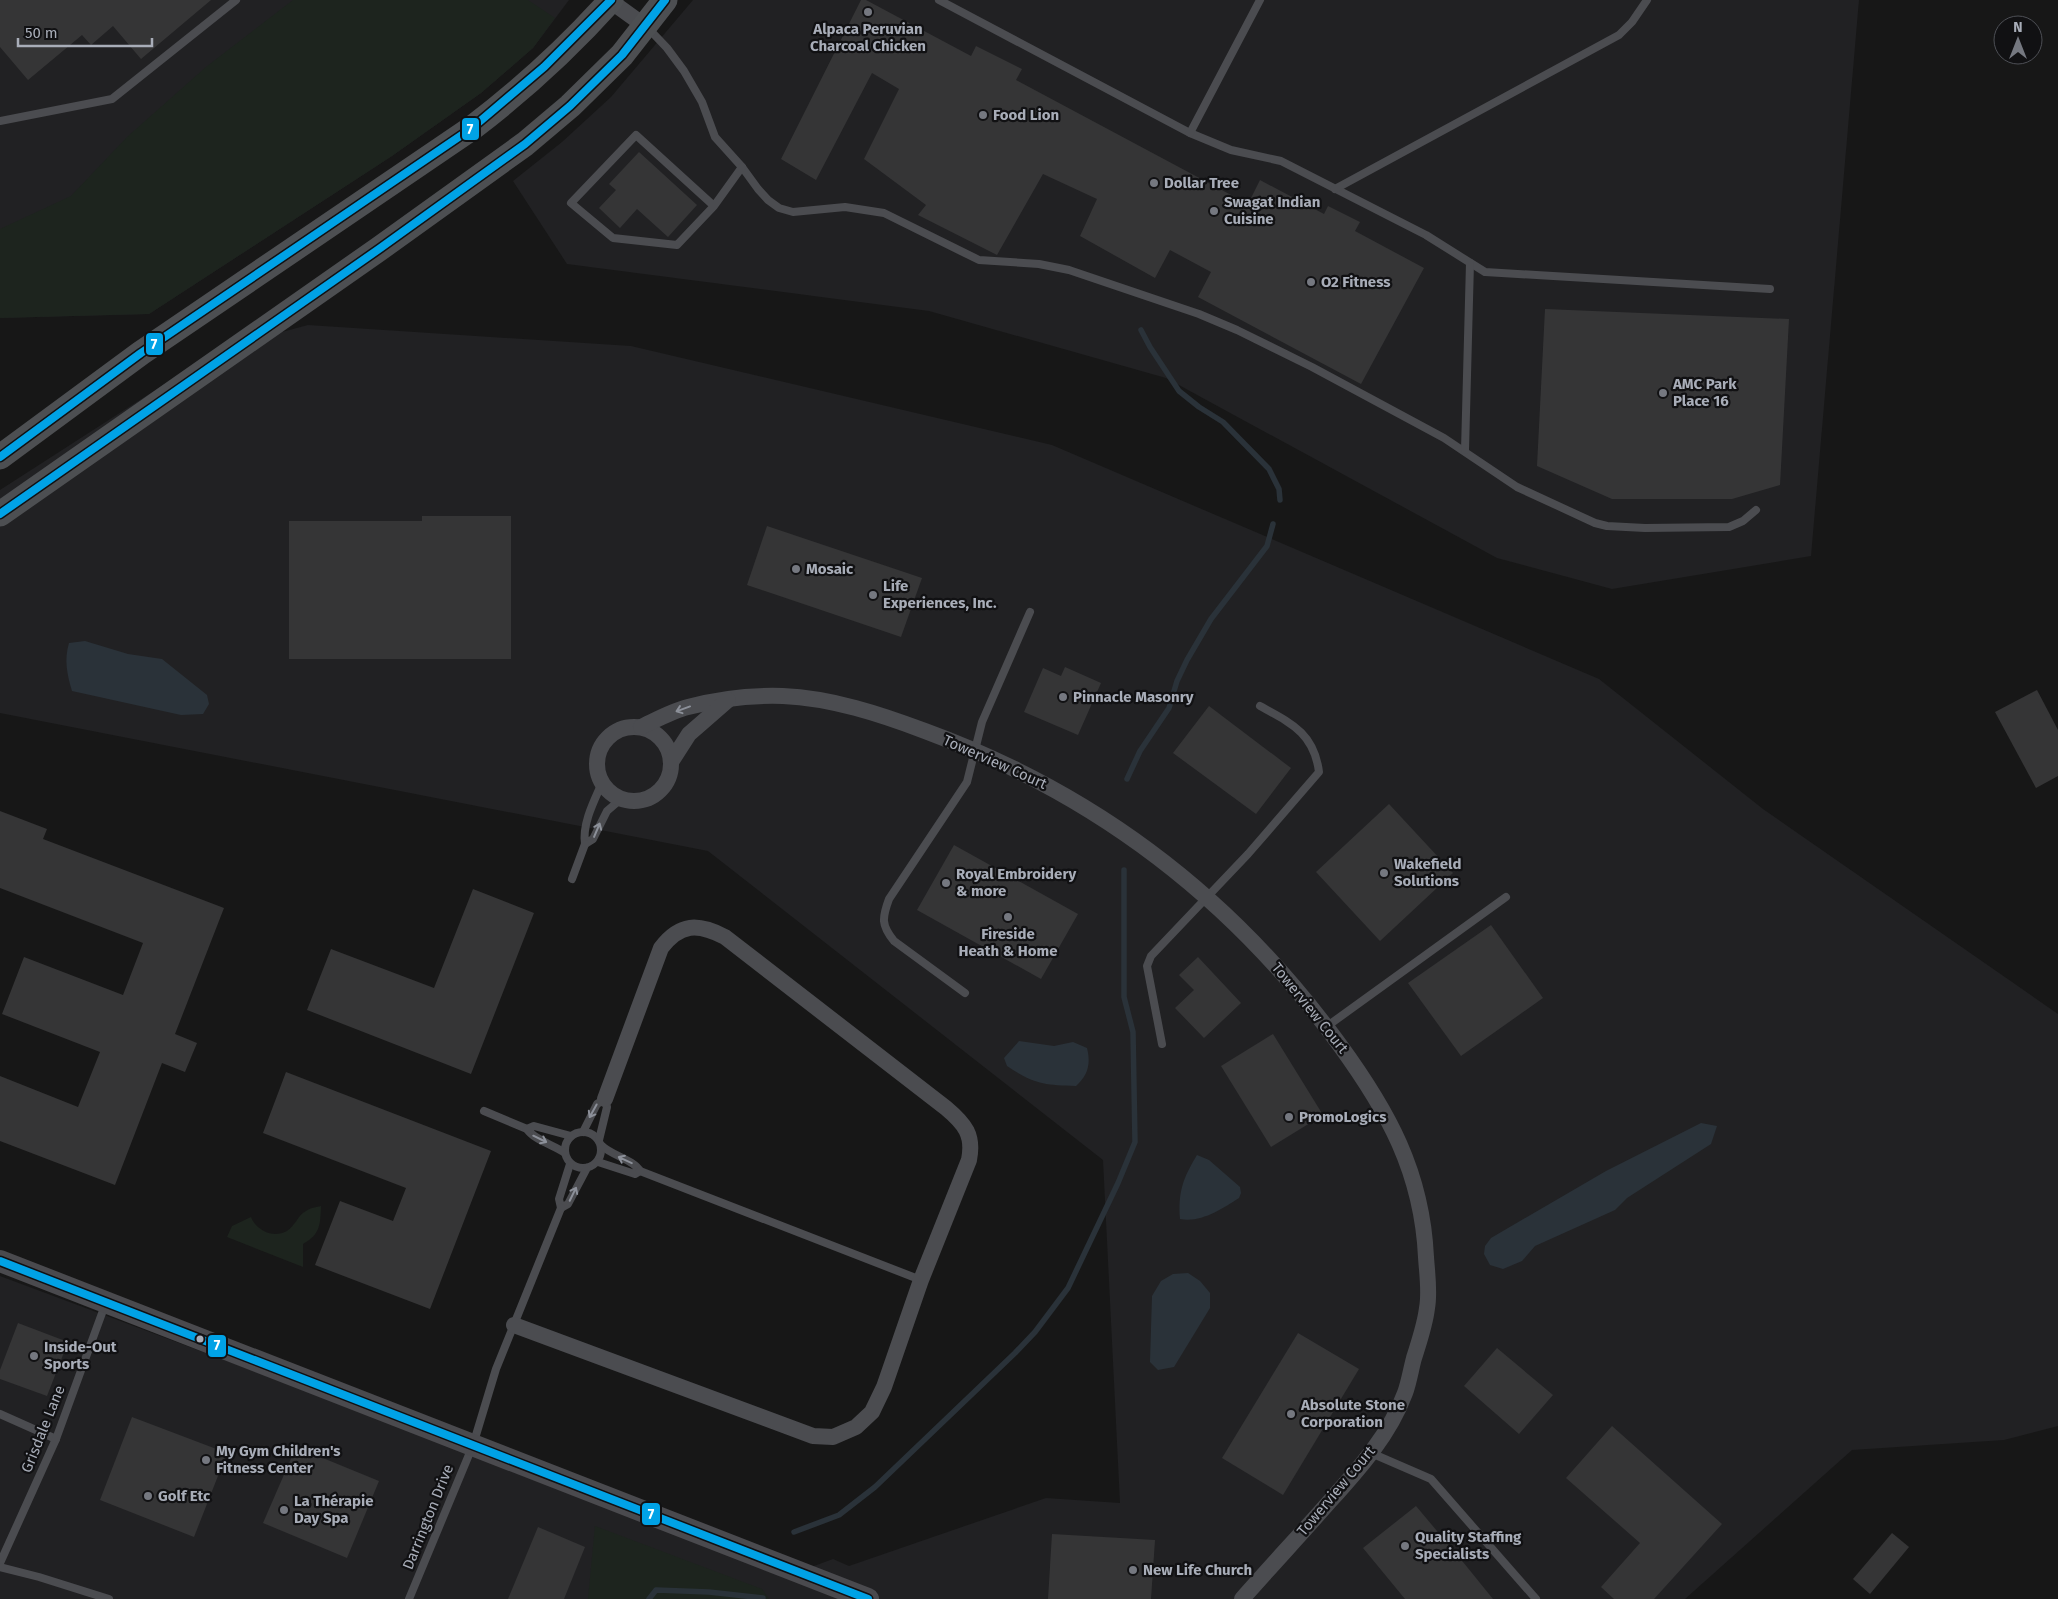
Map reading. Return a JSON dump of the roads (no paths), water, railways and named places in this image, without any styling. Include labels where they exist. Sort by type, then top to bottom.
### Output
[{"type":"main road","points":[[0,457],[141,353],[441,150],[508,100],[560,52],[610,0]]},
{"type":"main road","points":[[0,514],[379,249],[500,163],[547,127],[622,55],[665,0]]},
{"type":"street","points":[[610,0],[645,26]]},
{"type":"street","name":"Towerview Court","points":[[641,727],[686,707],[755,696],[784,696],[820,701],[859,710],[904,723],[975,749],[1046,784],[1156,854],[1207,897],[1254,941],[1326,1027],[1358,1071],[1388,1121],[1410,1165],[1423,1214],[1428,1306],[1405,1394],[1371,1453],[1242,1599]]},
{"type":"street","points":[[671,762],[689,734],[728,700]]},
{"type":"street","points":[[629,727],[641,727],[653,732],[662,739],[669,750],[671,762],[670,774],[665,785],[656,794],[645,799],[633,801],[621,799],[610,792],[602,783],[597,772],[597,759],[600,748],[607,737],[617,730],[629,727]]},
{"type":"street","points":[[514,1325],[813,1436],[833,1437],[856,1427],[872,1412],[884,1387],[921,1280],[969,1160],[972,1146],[960,1120],[946,1108],[725,937],[710,929],[695,927],[680,930],[669,938],[661,948],[605,1099]]},
{"type":"street","points":[[0,1262],[868,1599]]},
{"type":"lane","points":[[0,121],[112,99],[236,0]]},
{"type":"lane","points":[[939,0],[1190,133],[1230,150],[1282,161],[1426,235],[1485,272],[1770,288]]},
{"type":"lane","points":[[1190,133],[1260,0]]},
{"type":"lane","points":[[1335,189],[1619,35],[1632,22],[1647,0]]},
{"type":"lane","points":[[645,26],[661,41],[684,71],[702,102],[715,137],[742,167],[758,189],[779,208],[793,212],[845,207],[884,213],[978,260],[1039,264],[1069,270],[1199,314],[1237,330],[1312,367],[1465,450],[1496,474],[1517,487],[1584,519],[1607,526],[1646,528],[1729,527],[1743,521],[1756,510]]},
{"type":"lane","points":[[714,206],[636,135],[571,204],[613,238],[677,245],[714,206],[742,167]]},
{"type":"lane","points":[[1465,450],[1470,263]]},
{"type":"lane","points":[[965,993],[894,941],[885,930],[883,915],[889,899],[967,782],[982,722],[1030,612]]},
{"type":"lane","points":[[1162,1044],[1148,966],[1151,956],[1248,854],[1319,772],[1318,761],[1312,746],[1296,726],[1260,706]]},
{"type":"lane","points":[[572,879],[586,844],[584,836],[588,820],[602,783]]},
{"type":"lane","points":[[586,844],[594,839],[607,811],[621,799]]},
{"type":"lane","points":[[1326,1027],[1506,897]]},
{"type":"lane","points":[[582,1132],[597,1104],[605,1099],[606,1108],[600,1142],[601,1157],[598,1162],[587,1168],[576,1168],[570,1164],[565,1153],[567,1141],[571,1136],[582,1132],[589,1133],[600,1142],[609,1153],[636,1166],[640,1171],[921,1280]]},
{"type":"lane","points":[[484,1111],[527,1129],[530,1134],[565,1153]]},
{"type":"lane","points":[[527,1129],[534,1126],[571,1136]]},
{"type":"lane","points":[[598,1162],[626,1173],[635,1174],[640,1171]]},
{"type":"lane","points":[[570,1164],[559,1199],[561,1208],[568,1204],[587,1168]]},
{"type":"lane","name":"Darrington Drive","points":[[409,1599],[472,1445],[496,1369],[561,1208]]},
{"type":"lane","name":"Grisdale Lane","points":[[0,1563],[56,1439],[106,1304]]},
{"type":"lane","points":[[0,1414],[56,1439]]},
{"type":"lane","points":[[1371,1453],[1431,1479],[1536,1599]]},
{"type":"lane","points":[[0,1567],[109,1599]]},
{"type":"waterway","points":[[1141,330],[1179,391],[1199,407],[1223,422],[1269,469],[1279,489],[1280,500]]},
{"type":"waterway","points":[[1127,779],[1140,751],[1169,708],[1177,681],[1187,660],[1211,619],[1267,546],[1273,524]]},
{"type":"waterway","points":[[794,1532],[839,1515],[875,1487],[1015,1353],[1035,1332],[1068,1288],[1118,1183],[1135,1142],[1133,1032],[1124,997],[1124,870]]},
{"type":"waterway","points":[[649,1599],[656,1590],[709,1592],[763,1598]]},
{"type":"place","name":"Alpaca Peruvian Charcoal Chicken","points":[[868,12]]},
{"type":"place","name":"Food Lion","points":[[983,115]]},
{"type":"place","name":"Dollar Tree","points":[[1154,183]]},
{"type":"place","name":"Swagat Indian Cuisine","points":[[1214,211]]},
{"type":"place","name":"O2 Fitness","points":[[1311,282]]},
{"type":"place","name":"AMC Park Place 16","points":[[1663,393]]},
{"type":"place","name":"Mosaic","points":[[796,569]]},
{"type":"place","name":"Life Experiences, Inc.","points":[[873,595]]},
{"type":"place","name":"Pinnacle Masonry","points":[[1063,697]]},
{"type":"place","name":"Wakefield Solutions","points":[[1384,873]]},
{"type":"place","name":"Royal Embroidery & more","points":[[946,883]]},
{"type":"place","name":"Fireside Heath & Home","points":[[1008,917]]},
{"type":"place","name":"PromoLogics","points":[[1289,1117]]},
{"type":"place","name":"Inside-Out Sports","points":[[34,1356]]},
{"type":"place","name":"Absolute Stone Corporation","points":[[1291,1414]]},
{"type":"place","name":"My Gym Children's Fitness Center","points":[[206,1460]]},
{"type":"place","name":"Golf Etc","points":[[148,1496]]},
{"type":"place","name":"La Thérapie Day Spa","points":[[284,1510]]},
{"type":"place","name":"Quality Staffing Specialists","points":[[1405,1546]]},
{"type":"place","name":"New Life Church","points":[[1133,1570]]}]
